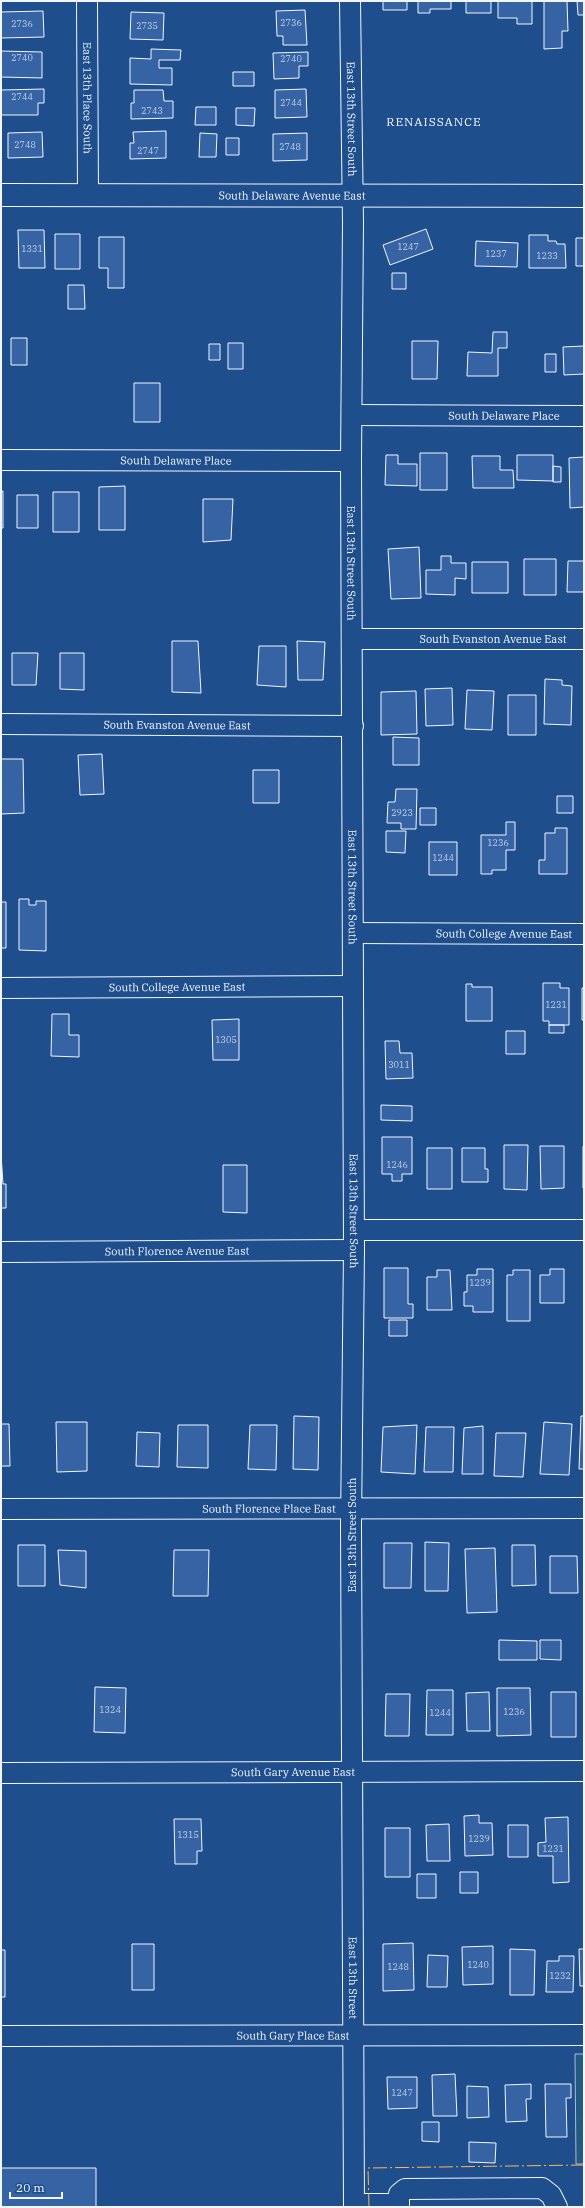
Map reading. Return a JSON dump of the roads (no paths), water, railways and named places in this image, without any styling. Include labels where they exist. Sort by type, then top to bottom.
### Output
[{"type":"main road","name":"South Delaware Avenue East","points":[[1,195],[584,196]]},
{"type":"street","name":"East 13th Place South","points":[[87,1],[88,194]]},
{"type":"street","name":"East 13th Street South","points":[[350,1],[352,196],[351,461],[353,639],[354,1230],[352,1773]]},
{"type":"street","name":"South Delaware Place","points":[[352,415],[584,416]]},
{"type":"street","name":"South Delaware Place","points":[[1,460],[351,461]]},
{"type":"street","name":"South Evanston Avenue East","points":[[353,639],[584,639]]},
{"type":"street","name":"South Evanston Avenue East","points":[[1,724],[353,726]]},
{"type":"street","name":"South College Avenue East","points":[[353,933],[584,934]]},
{"type":"street","name":"South College Avenue East","points":[[1,988],[353,986]]},
{"type":"street","points":[[354,1230],[584,1230]]},
{"type":"street","name":"South Florence Avenue East","points":[[1,1252],[354,1250]]},
{"type":"street","name":"South Florence Place East","points":[[1,1509],[584,1508]]},
{"type":"street","name":"South Gary Avenue East","points":[[1,1773],[352,1773],[584,1771]]},
{"type":"street","name":"East 13th Street","points":[[352,1773],[354,2206]]},
{"type":"street","name":"South Gary Place East","points":[[1,2036],[584,2035]]},
{"type":"street","points":[[354,2206],[399,2206],[399,2194],[405,2188],[542,2188],[551,2195],[557,2207]]},
{"type":"district","name":"RENAISSANCE","points":[[434,122]]}]
